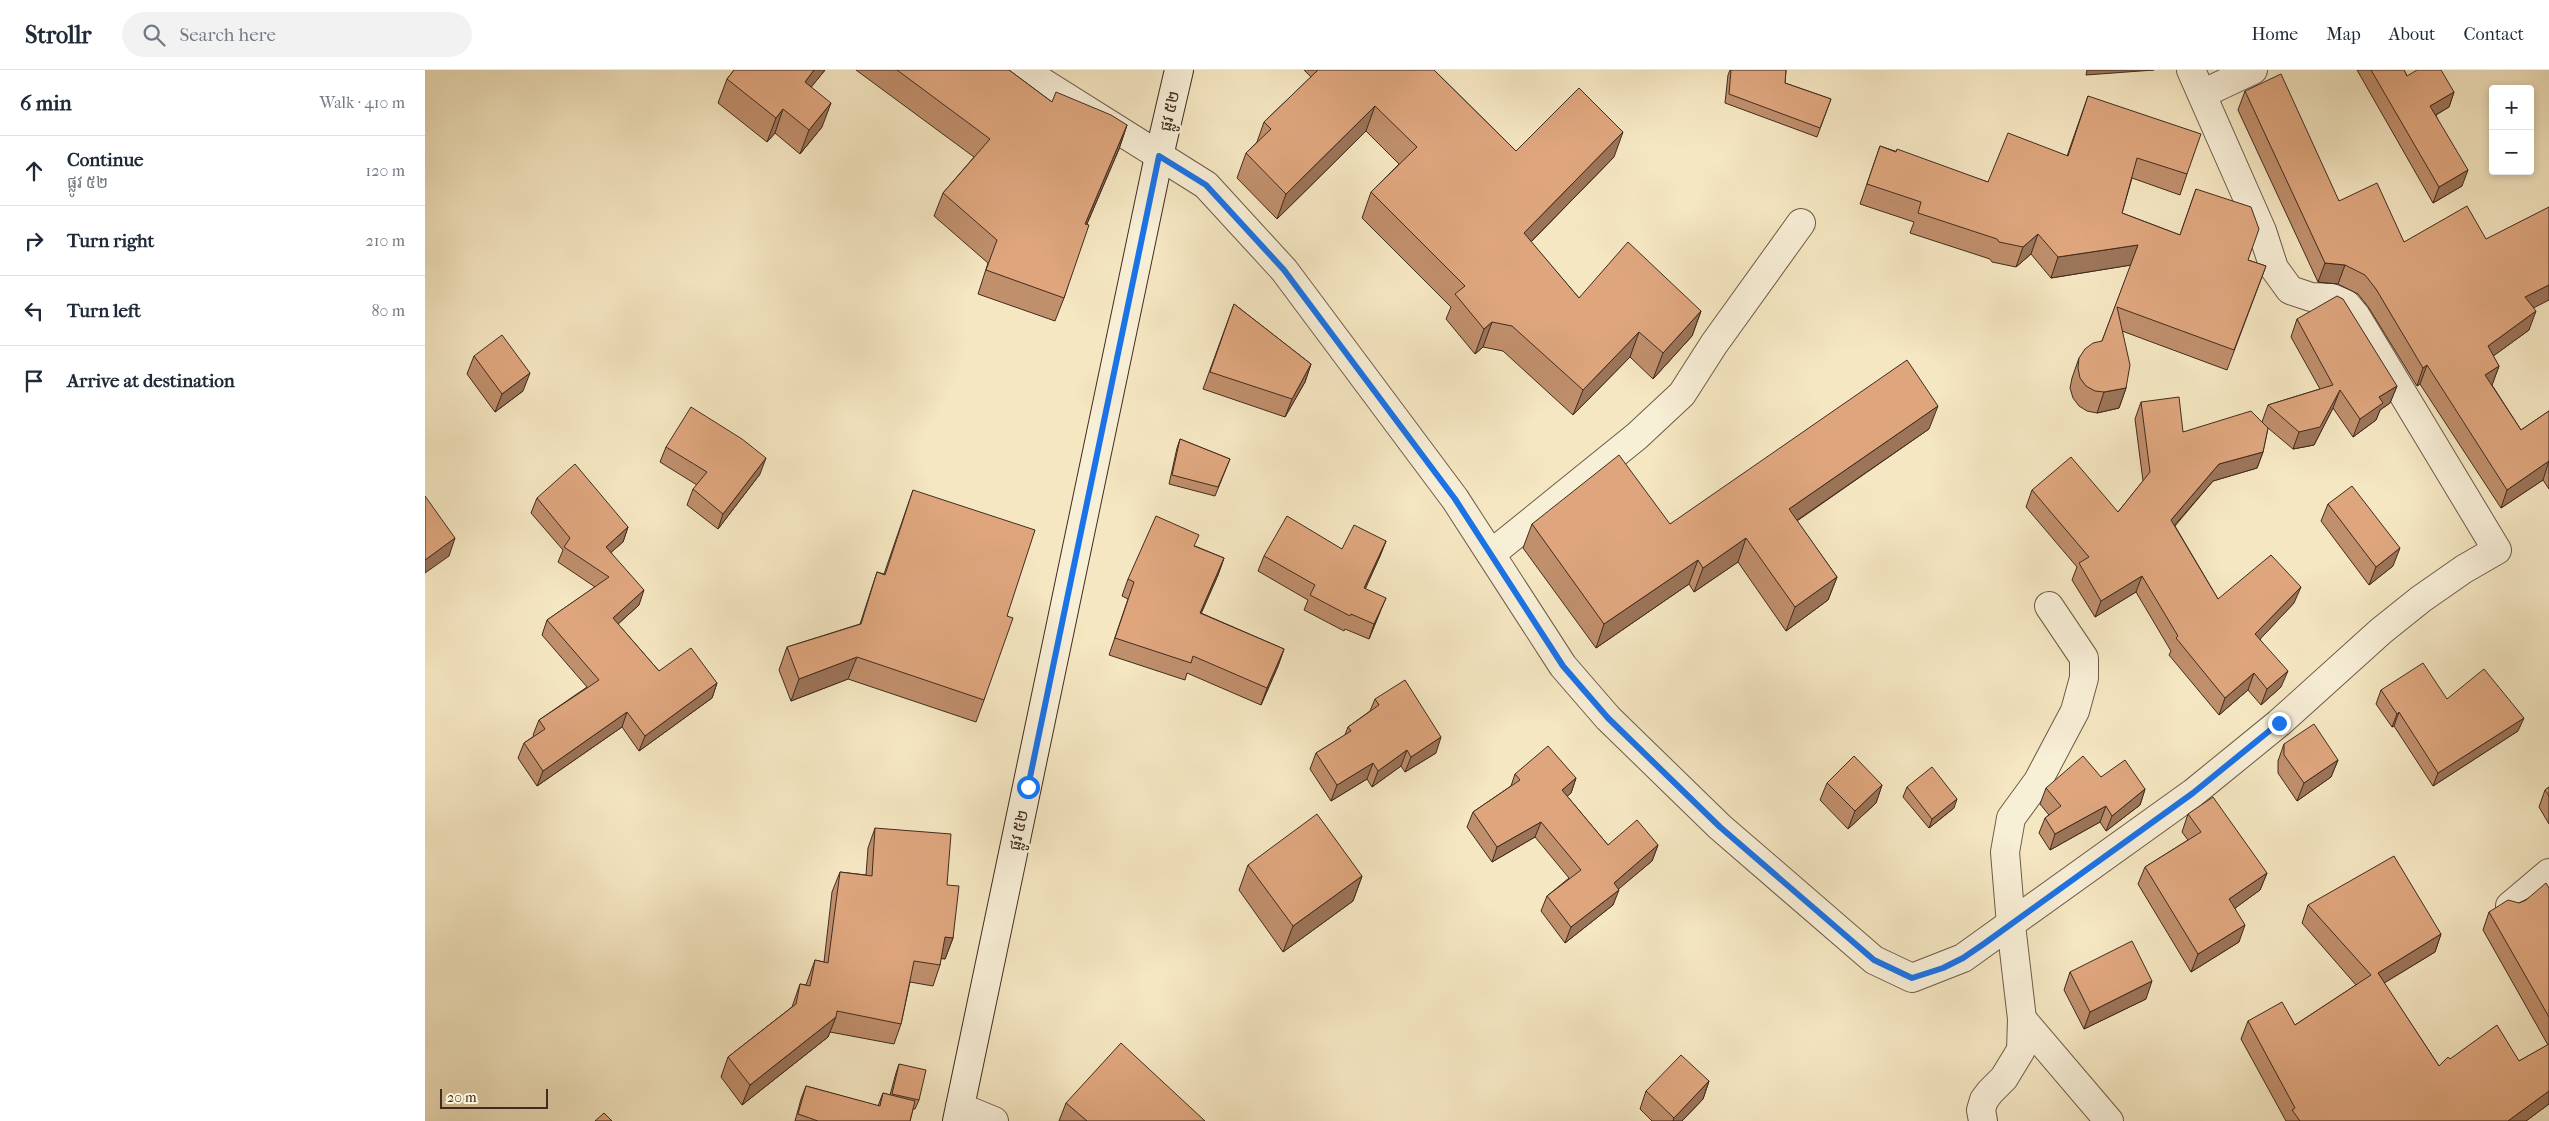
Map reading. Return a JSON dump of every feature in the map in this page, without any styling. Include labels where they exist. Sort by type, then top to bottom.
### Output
[{"type":"street","points":[[1023,70],[1206,185],[1284,270],[1455,499],[1563,666],[1608,718],[1720,827],[1874,960],[1912,978],[1963,958],[2193,793],[2279,723],[2381,631],[2421,599],[2464,569],[2497,550],[2346,304],[2332,298],[2311,297],[2290,290],[2274,268],[2262,231],[2197,82],[2253,70]]},
{"type":"street","name":"ផ្លូវ ៥២","points":[[958,1114],[1159,156],[1179,70]]},
{"type":"street","points":[[1491,554],[1609,460],[1675,401],[1801,223]]},
{"type":"street","points":[[1983,1121],[1981,1110],[1984,1100],[2004,1078],[2021,1050],[2022,1019],[2005,852],[2011,818],[2038,781],[2075,712],[2084,678],[2084,658],[2049,606]]},
{"type":"street","points":[[2509,906],[2549,873]]},
{"type":"street","points":[[2022,1019],[2109,1121]]},
{"type":"street","points":[[958,1114],[995,1121]]},
{"type":"building","points":[[734,70],[814,70],[805,82],[831,103],[809,130],[783,109],[776,118],[727,79]]},
{"type":"building","points":[[897,70],[1009,70],[1052,102],[1056,92],[1111,115],[1127,125],[1085,224],[1089,225],[1064,298],[986,270],[997,240],[943,193],[990,139]]},
{"type":"building","points":[[1318,70],[1434,70],[1516,151],[1579,88],[1623,132],[1524,233],[1579,298],[1628,242],[1701,311],[1663,353],[1639,332],[1583,390],[1512,326],[1492,322],[1484,329],[1455,294],[1465,286],[1371,192],[1417,147],[1375,106],[1286,194],[1246,153],[1271,129],[1264,122]]},
{"type":"building","points":[[1731,70],[1786,70],[1785,83],[1831,99],[1820,128],[1729,94]]},
{"type":"building","points":[[2371,70],[2404,70],[2407,76],[2417,70],[2441,70],[2454,92],[2430,106],[2468,170],[2439,187]]},
{"type":"building","points":[[2281,74],[2339,201],[2377,183],[2404,242],[2467,206],[2486,239],[2549,207],[2549,285],[2525,297],[2536,311],[2488,346],[2499,366],[2485,375],[2521,430],[2549,411],[2549,461],[2507,490],[2427,365],[2423,368],[2376,289],[2365,275],[2345,265],[2325,263],[2245,91]]},
{"type":"building","points":[[2088,96],[2201,134],[2187,174],[2137,158],[2122,213],[2180,235],[2196,189],[2251,207],[2259,229],[2248,260],[2266,266],[2234,350],[2117,307],[2130,365],[2126,388],[2104,392],[2095,391],[2086,386],[2080,378],[2079,358],[2085,349],[2093,343],[2102,341],[2138,245],[2058,257],[2038,234],[2023,247],[1999,242],[1997,239],[1918,213],[1921,202],[1867,184],[1880,146],[1896,152],[1897,149],[1988,182],[2008,133],[2068,156]]},
{"type":"building","points":[[2337,296],[2343,299],[2397,386],[2379,397],[2383,403],[2360,419],[2340,390],[2320,427],[2299,432],[2268,405],[2333,385],[2297,319]]},
{"type":"building","points":[[1234,304],[1311,364],[1292,399],[1210,372]]},
{"type":"building","points":[[502,335],[530,373],[502,394],[474,356]]},
{"type":"building","points":[[1907,360],[1938,406],[1789,509],[1837,577],[1795,607],[1746,538],[1703,568],[1698,560],[1604,624],[1532,524],[1619,455],[1670,524]]},
{"type":"building","points":[[2179,397],[2183,432],[2251,411],[2268,428],[2263,452],[2219,464],[2171,520],[2218,599],[2271,555],[2301,587],[2255,634],[2288,671],[2267,689],[2254,673],[2225,698],[2176,638],[2178,636],[2142,576],[2101,601],[2079,563],[2089,557],[2032,490],[2071,457],[2118,512],[2150,472],[2141,402]]},
{"type":"building","points":[[691,407],[742,439],[766,458],[723,514],[693,489],[707,472],[666,447]]},
{"type":"building","points":[[1180,439],[1230,459],[1218,487],[1172,475]]},
{"type":"building","points":[[575,464],[628,527],[606,547],[644,590],[613,618],[659,671],[691,648],[717,683],[645,736],[627,712],[543,771],[524,743],[545,729],[539,720],[599,680],[547,620],[609,577],[564,547],[570,538],[537,498]]},
{"type":"building","points":[[2352,486],[2400,548],[2376,567],[2328,504]]},
{"type":"building","points":[[913,490],[1035,530],[1007,616],[1013,618],[984,700],[857,657],[799,679],[787,647],[861,624],[877,572],[885,575]]},
{"type":"building","points":[[425,496],[455,538],[425,560]]},
{"type":"building","points":[[1156,516],[1199,535],[1194,546],[1224,558],[1200,613],[1284,649],[1267,688],[1193,656],[1191,663],[1115,638],[1134,582],[1128,579]]},
{"type":"building","points":[[1287,516],[1342,549],[1354,525],[1386,541],[1364,588],[1386,598],[1374,624],[1351,614],[1350,616],[1310,595],[1315,585],[1264,556]]},
{"type":"building","points":[[2423,663],[2447,699],[2484,669],[2524,718],[2438,773],[2399,712],[2397,714],[2381,690]]},
{"type":"building","points":[[1405,680],[1441,737],[1411,757],[1407,750],[1378,771],[1373,763],[1337,785],[1316,753],[1351,731],[1348,727],[1379,705],[1375,699]]},
{"type":"building","points":[[2314,724],[2338,760],[2304,783],[2284,755],[2284,744]]},
{"type":"building","points":[[1548,746],[1576,778],[1562,790],[1608,845],[1637,820],[1658,845],[1614,883],[1619,890],[1571,927],[1547,896],[1581,870],[1541,822],[1497,847],[1473,812],[1520,780],[1515,774]]},
{"type":"building","points":[[1854,756],[1882,785],[1855,811],[1827,783]]},
{"type":"building","points":[[2083,756],[2101,777],[2125,760],[2145,789],[2112,816],[2106,806],[2055,834],[2045,818],[2061,806],[2046,788]]},
{"type":"building","points":[[1932,767],[1957,799],[1932,819],[1907,787]]},
{"type":"building","points":[[2549,787],[2549,796],[2545,790]]},
{"type":"building","points":[[2213,797],[2267,873],[2229,899],[2245,925],[2198,954],[2145,867],[2201,832],[2188,814]]},
{"type":"building","points":[[1317,814],[1362,876],[1293,926],[1248,865]]},
{"type":"building","points":[[875,828],[951,834],[947,885],[959,886],[953,938],[945,937],[940,965],[914,961],[901,1024],[837,1011],[836,1017],[750,1085],[728,1057],[796,1004],[800,984],[810,986],[815,960],[828,963],[840,872],[872,876]]},
{"type":"building","points":[[2394,856],[2441,934],[2378,973],[2439,1066],[2448,1057],[2450,1059],[2497,1025],[2519,1061],[2549,1044],[2549,1091],[2508,1121],[2300,1121],[2292,1110],[2295,1108],[2248,1021],[2282,1002],[2295,1025],[2371,975],[2308,905]]},
{"type":"building","points":[[2546,883],[2549,888],[2549,1017],[2489,912],[2508,900],[2519,903],[2526,900]]},
{"type":"building","points":[[2132,941],[2152,981],[2090,1012],[2070,972]]},
{"type":"building","points":[[1121,1043],[1205,1121],[1087,1121],[1066,1103]]},
{"type":"building","points":[[1681,1055],[1709,1081],[1674,1118],[1646,1091]]},
{"type":"building","points":[[899,1064],[926,1070],[919,1100],[892,1094]]},
{"type":"building","points":[[806,1086],[880,1106],[883,1093],[915,1101],[910,1121],[818,1121],[798,1114]]},
{"type":"building","points":[[604,1113],[612,1121],[595,1121]]},
{"type":"route","points":[[1028,787],[1159,156],[1206,185],[1284,270],[1455,499],[1563,666],[1608,718],[1720,827],[1874,960],[1912,978],[1943,968],[1963,958],[2193,793],[2279,723]]}]
